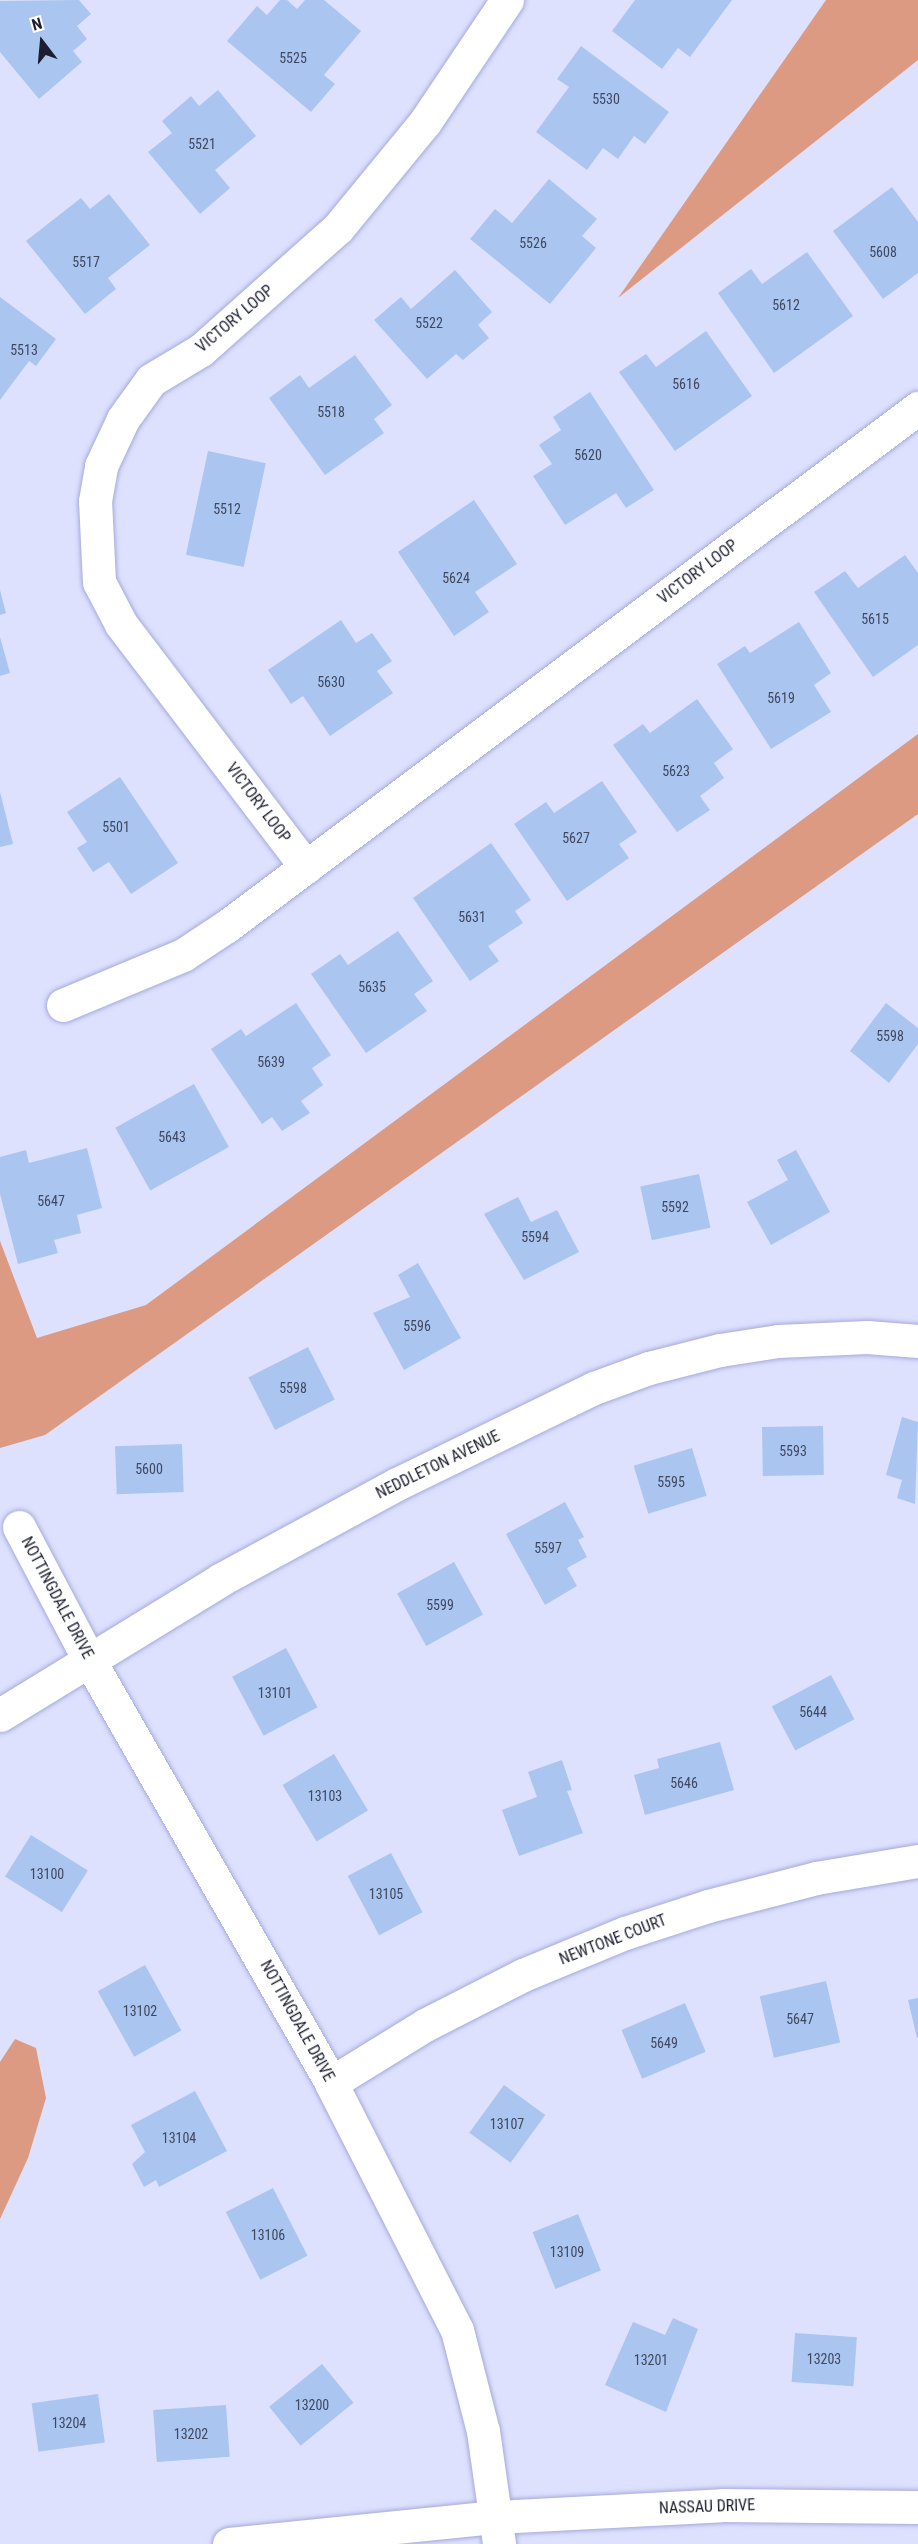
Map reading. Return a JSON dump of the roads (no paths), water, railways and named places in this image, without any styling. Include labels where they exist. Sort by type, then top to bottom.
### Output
[{"type":"street","name":"VICTORY LOOP","points":[[306,867],[121,624],[99,582],[95,501],[101,466],[123,419],[151,380],[201,350],[338,228],[425,122],[507,0]]},
{"type":"street","name":"VICTORY LOOP","points":[[63,1005],[183,955],[306,867],[918,408]]},
{"type":"street","name":"NEDDLETON AVENUE","points":[[0,1716],[88,1658],[220,1580],[397,1484],[594,1388],[700,1355],[778,1341],[867,1337],[918,1341]]},
{"type":"street","name":"NOTTINGDALE DRIVE","points":[[19,1527],[88,1658],[331,2083],[456,2330],[483,2431],[498,2530]]},
{"type":"street","name":"NEWTONE COURT","points":[[331,2083],[425,2025],[523,1975],[625,1933],[708,1906],[816,1878],[918,1861]]},
{"type":"street","name":"NASSAU DRIVE","points":[[229,2544],[498,2530],[722,2505],[918,2507]]}]
